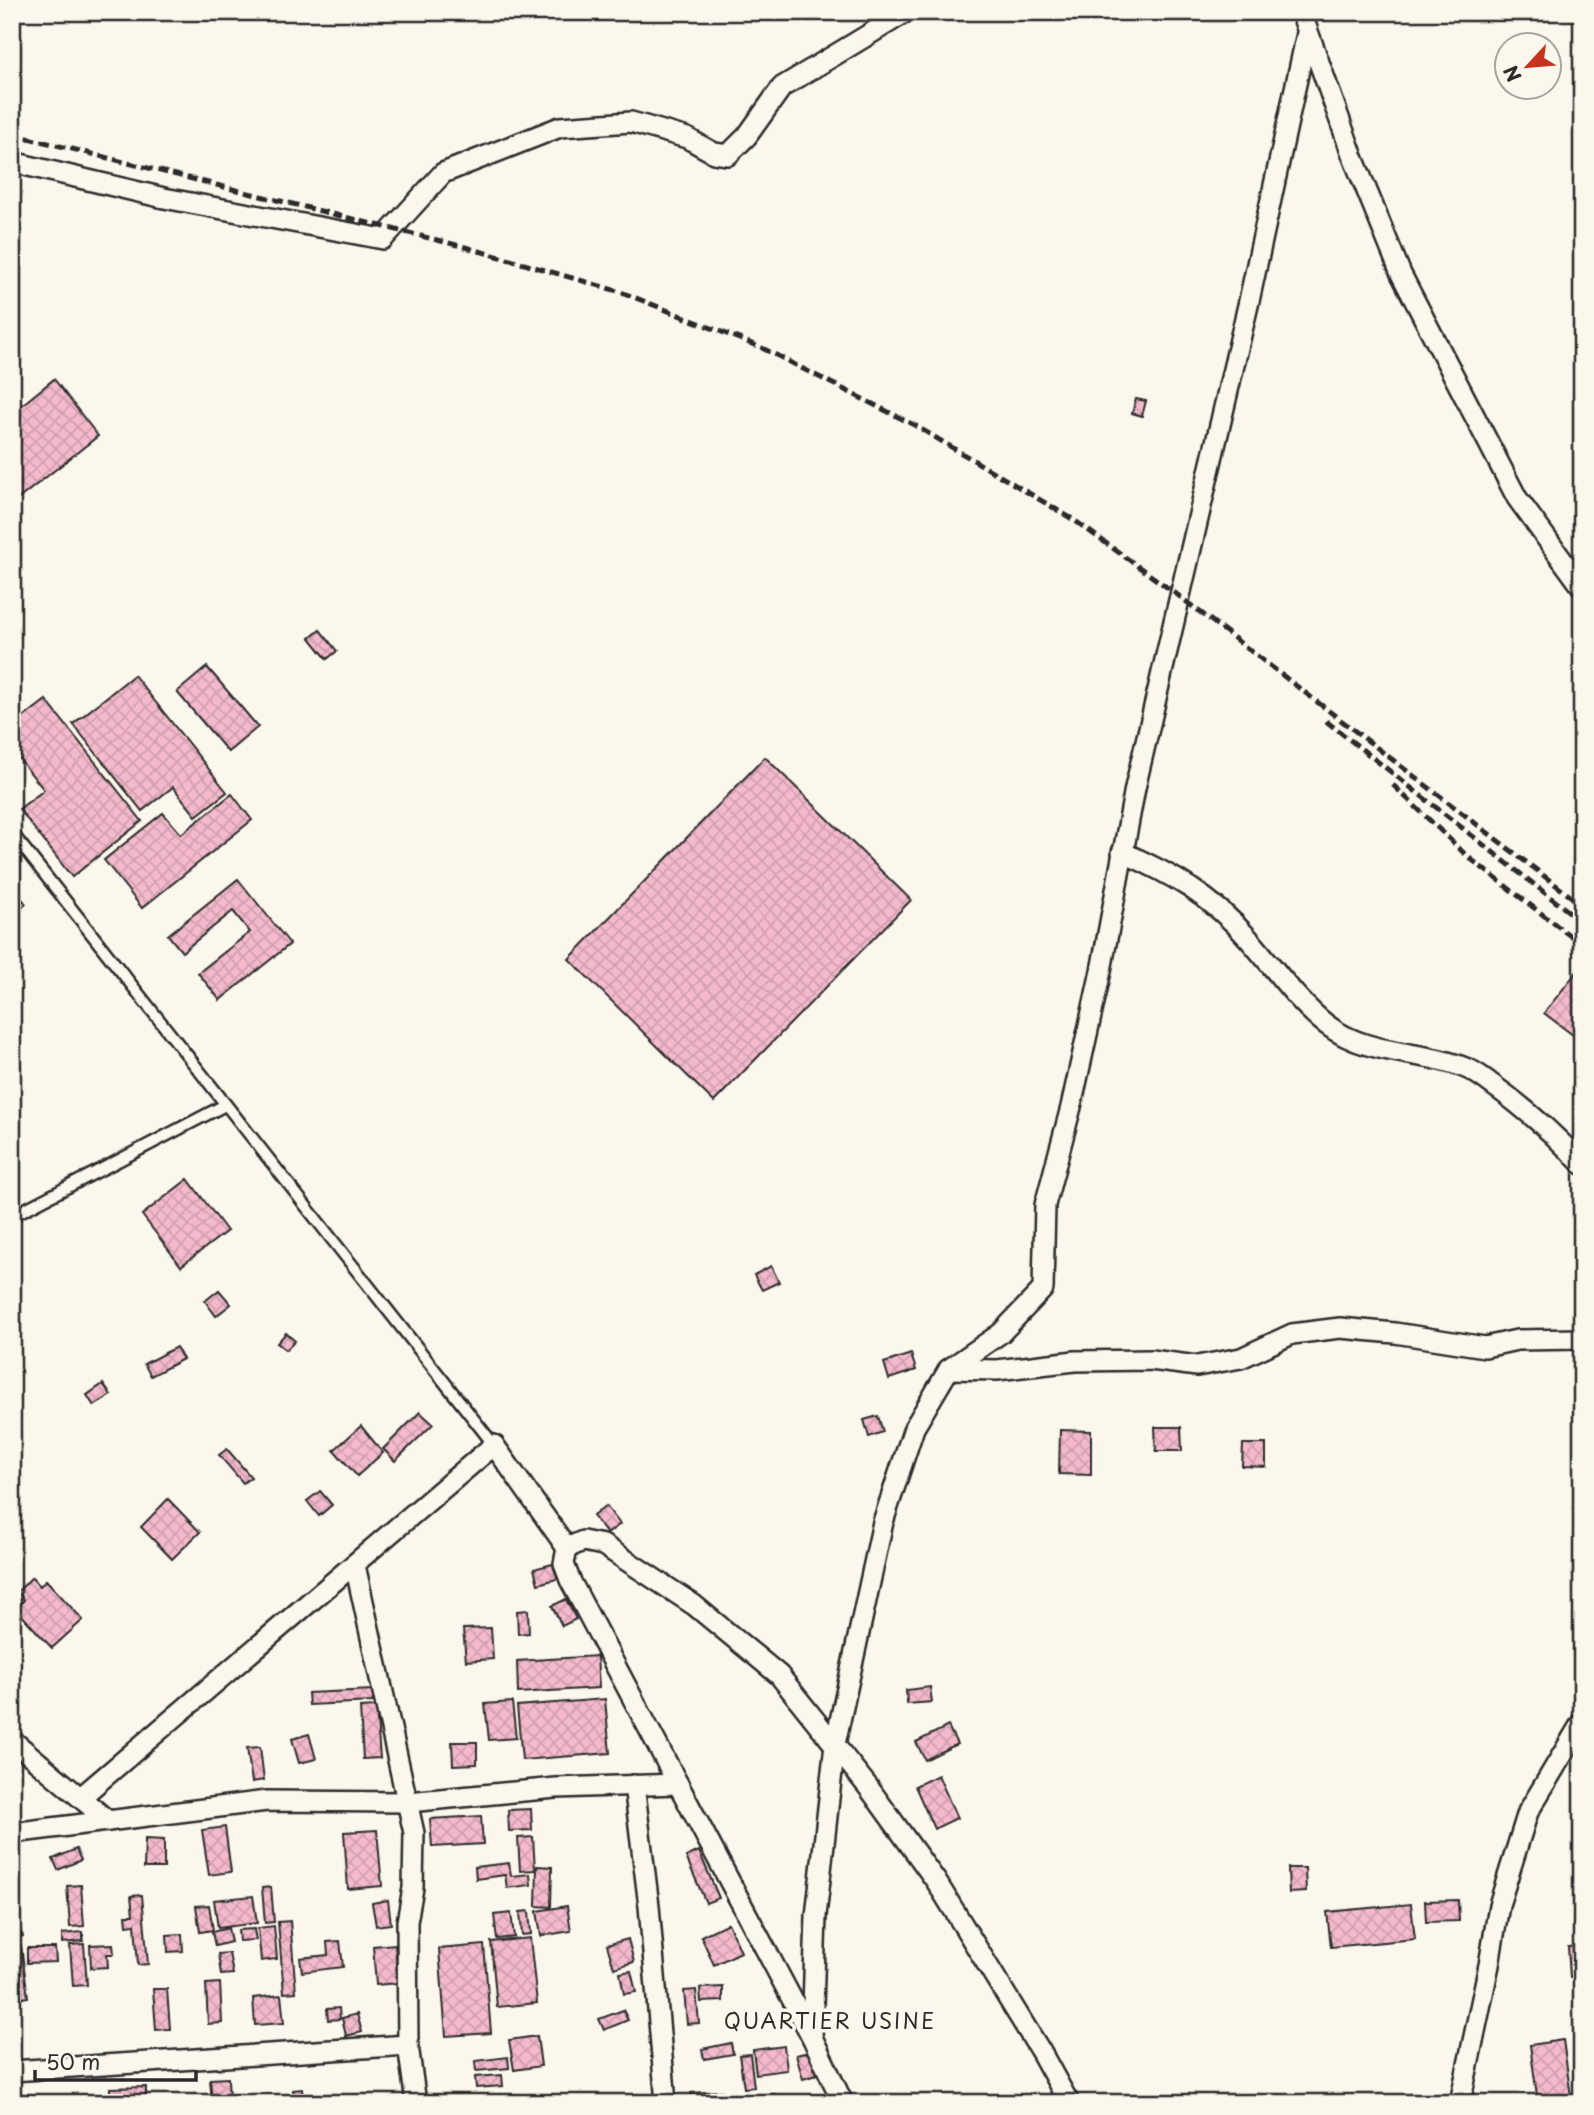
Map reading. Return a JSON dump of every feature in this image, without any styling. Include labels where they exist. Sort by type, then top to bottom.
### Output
[{"type":"street","points":[[12,162],[164,198],[383,239],[443,173],[560,127],[631,122],[687,138],[714,153],[728,155],[747,136],[782,87],[906,12]]},
{"type":"street","points":[[1301,12],[1353,157],[1401,274],[1517,498],[1550,547],[1582,587]]},
{"type":"street","points":[[812,2037],[816,1916],[835,1744],[883,1522],[914,1429],[949,1369],[1001,1333],[1043,1289],[1045,1205],[1071,1107],[1095,998],[1122,852],[1179,596],[1250,301],[1307,33]]},
{"type":"street","points":[[1122,852],[1165,871],[1210,900],[1247,936],[1293,993],[1326,1024],[1351,1040],[1382,1050],[1434,1058],[1469,1069],[1550,1130],[1582,1164]]},
{"type":"street","points":[[949,1369],[996,1370],[1101,1360],[1151,1360],[1197,1366],[1241,1359],[1292,1334],[1340,1328],[1395,1333],[1485,1347],[1517,1340],[1582,1339]]},
{"type":"street","points":[[80,1797],[494,1446],[567,1549],[564,1564],[570,1580],[812,2037],[843,2103]]},
{"type":"street","points":[[567,1549],[583,1541],[603,1545],[694,1605],[779,1675],[835,1744],[936,1881],[1041,2052],[1069,2103]]},
{"type":"street","points":[[355,1565],[414,1833],[413,1888],[407,1922],[408,2045],[416,2103]]},
{"type":"street","points":[[1460,2103],[1499,1905],[1528,1812],[1582,1722]]},
{"type":"street","points":[[12,1740],[108,1821]]},
{"type":"street","points":[[12,1833],[267,1801],[408,1802],[556,1788],[678,1784]]},
{"type":"street","points":[[634,1786],[649,1906],[666,2103]]},
{"type":"street","points":[[12,2071],[408,2045]]},
{"type":"lane","points":[[12,834],[494,1446]]},
{"type":"lane","points":[[12,1216],[225,1105]]},
{"type":"building","points":[[54,379],[98,436],[12,504],[12,413]]},
{"type":"building","points":[[1136,399],[1146,401],[1142,416],[1132,413]]},
{"type":"building","points":[[320,630],[337,651],[327,659],[310,638]]},
{"type":"building","points":[[207,667],[258,727],[228,752],[177,692]]},
{"type":"building","points":[[134,675],[227,792],[196,816],[173,787],[142,811],[73,724]]},
{"type":"building","points":[[46,700],[142,821],[72,877],[19,809],[44,790],[12,750],[12,726]]},
{"type":"building","points":[[765,757],[911,900],[714,1102],[569,959]]},
{"type":"building","points":[[232,794],[252,820],[142,908],[104,860],[163,813],[181,834]]},
{"type":"building","points":[[238,879],[290,944],[220,1000],[198,973],[250,932],[233,911],[182,952],[168,935]]},
{"type":"building","points":[[12,886],[26,904],[12,917]]},
{"type":"building","points":[[1582,965],[1582,1042],[1544,1013]]},
{"type":"building","points":[[188,1179],[227,1231],[181,1266],[142,1215]]},
{"type":"building","points":[[771,1266],[779,1282],[762,1290],[754,1275]]},
{"type":"building","points":[[219,1290],[231,1304],[216,1316],[205,1301]]},
{"type":"building","points":[[286,1333],[295,1341],[286,1350],[277,1343]]},
{"type":"building","points":[[176,1347],[183,1359],[151,1376],[144,1364]]},
{"type":"building","points":[[911,1354],[916,1370],[889,1379],[884,1363]]},
{"type":"building","points":[[103,1384],[111,1395],[94,1406],[87,1395]]},
{"type":"building","points":[[420,1412],[433,1424],[395,1461],[383,1449]]},
{"type":"building","points":[[878,1416],[883,1432],[869,1437],[864,1420]]},
{"type":"building","points":[[361,1426],[383,1453],[357,1476],[334,1450]]},
{"type":"building","points":[[1155,1427],[1181,1427],[1182,1451],[1156,1451]]},
{"type":"building","points":[[1060,1430],[1091,1431],[1091,1475],[1059,1474]]},
{"type":"building","points":[[1243,1444],[1266,1444],[1266,1467],[1242,1466]]},
{"type":"building","points":[[227,1449],[251,1477],[243,1483],[219,1455]]},
{"type":"building","points":[[320,1491],[332,1505],[319,1516],[307,1501]]},
{"type":"building","points":[[168,1499],[200,1532],[172,1559],[141,1527]]},
{"type":"building","points":[[606,1506],[620,1524],[607,1534],[593,1516]]},
{"type":"building","points":[[560,1562],[564,1577],[538,1584],[534,1569]]},
{"type":"building","points":[[32,1577],[40,1586],[46,1580],[83,1620],[52,1648],[16,1609],[24,1600],[17,1592]]},
{"type":"building","points":[[566,1599],[576,1619],[562,1626],[552,1606]]},
{"type":"building","points":[[528,1610],[529,1633],[518,1634],[517,1611]]},
{"type":"building","points":[[491,1628],[493,1659],[466,1661],[463,1629]]},
{"type":"building","points":[[597,1656],[599,1688],[518,1693],[517,1661]]},
{"type":"building","points":[[930,1687],[932,1702],[907,1704],[906,1690]]},
{"type":"building","points":[[373,1690],[373,1702],[309,1705],[308,1693]]},
{"type":"building","points":[[605,1699],[610,1753],[522,1760],[517,1706]]},
{"type":"building","points":[[512,1702],[516,1738],[489,1740],[485,1704]]},
{"type":"building","points":[[376,1707],[380,1758],[363,1759],[360,1708]]},
{"type":"building","points":[[948,1726],[957,1744],[925,1760],[916,1742]]},
{"type":"building","points":[[309,1734],[316,1759],[299,1763],[292,1739]]},
{"type":"building","points":[[452,1742],[477,1742],[477,1764],[453,1765]]},
{"type":"building","points":[[260,1747],[264,1780],[252,1782],[247,1748]]},
{"type":"building","points":[[938,1775],[957,1818],[934,1829],[915,1786]]},
{"type":"building","points":[[531,1809],[532,1830],[509,1831],[508,1810]]},
{"type":"building","points":[[481,1816],[483,1844],[432,1847],[430,1819]]},
{"type":"building","points":[[225,1827],[231,1872],[209,1875],[202,1830]]},
{"type":"building","points":[[377,1830],[382,1886],[348,1889],[344,1832]]},
{"type":"building","points":[[533,1837],[535,1870],[520,1871],[518,1838]]},
{"type":"building","points":[[145,1839],[164,1840],[164,1868],[144,1868]]},
{"type":"building","points":[[76,1849],[81,1860],[58,1870],[53,1859]]},
{"type":"building","points":[[699,1851],[719,1898],[706,1903],[686,1857]]},
{"type":"building","points":[[509,1863],[511,1876],[530,1874],[531,1885],[507,1888],[505,1875],[476,1879],[475,1867]]},
{"type":"building","points":[[537,1866],[552,1867],[551,1907],[536,1906]]},
{"type":"building","points":[[1288,1868],[1305,1868],[1306,1892],[1289,1893]]},
{"type":"building","points":[[81,1885],[84,1926],[70,1927],[67,1886]]},
{"type":"building","points":[[271,1887],[274,1922],[265,1923],[262,1888]]},
{"type":"building","points":[[142,1895],[148,1964],[138,1965],[135,1924],[127,1925],[126,1915],[133,1915],[131,1896]]},
{"type":"building","points":[[253,1896],[257,1923],[218,1928],[214,1900]]},
{"type":"building","points":[[388,1900],[391,1924],[376,1926],[372,1903]]},
{"type":"building","points":[[1458,1900],[1459,1921],[1426,1922],[1425,1901]]},
{"type":"building","points":[[1411,1904],[1415,1939],[1331,1947],[1327,1912]]},
{"type":"building","points":[[209,1905],[213,1930],[200,1932],[196,1906]]},
{"type":"building","points":[[567,1906],[571,1931],[541,1936],[537,1911]]},
{"type":"building","points":[[529,1911],[531,1934],[522,1935],[520,1912]]},
{"type":"building","points":[[511,1913],[514,1937],[497,1939],[494,1915]]},
{"type":"building","points":[[12,1917],[23,1936],[12,1941]]},
{"type":"building","points":[[290,1921],[296,1992],[284,1993],[278,1922]]},
{"type":"building","points":[[728,1923],[741,1952],[714,1965],[701,1936]]},
{"type":"building","points":[[274,1926],[277,1959],[261,1961],[258,1928]]},
{"type":"building","points":[[228,1928],[231,1942],[215,1946],[212,1932]]},
{"type":"building","points":[[254,1929],[256,1940],[239,1941],[238,1930]]},
{"type":"building","points":[[83,1932],[83,1941],[62,1943],[62,1934]]},
{"type":"building","points":[[182,1934],[183,1951],[168,1952],[167,1935]]},
{"type":"building","points":[[530,1938],[537,2003],[497,2007],[491,1942]]},
{"type":"building","points":[[628,1939],[634,1962],[614,1968],[607,1945]]},
{"type":"building","points":[[340,1941],[343,1967],[302,1972],[300,1958],[328,1955],[327,1942]]},
{"type":"building","points":[[84,1944],[87,1985],[73,1986],[70,1945]]},
{"type":"building","points":[[113,1944],[114,1954],[107,1954],[108,1967],[91,1968],[90,1945]]},
{"type":"building","points":[[395,1944],[398,1983],[376,1985],[373,1946]]},
{"type":"building","points":[[484,1945],[491,2033],[446,2036],[439,1949]]},
{"type":"building","points":[[1582,1945],[1582,1977],[1570,1978],[1568,1947]]},
{"type":"building","points":[[21,1946],[28,1997],[12,2000],[12,1947]]},
{"type":"building","points":[[27,1948],[55,1948],[56,1962],[27,1963]]},
{"type":"building","points":[[229,1953],[233,1974],[221,1975],[218,1954]]},
{"type":"building","points":[[631,1971],[636,1992],[624,1994],[620,1973]]},
{"type":"building","points":[[220,1983],[222,2023],[208,2024],[206,1984]]},
{"type":"building","points":[[723,1987],[723,2001],[701,2002],[700,1988]]},
{"type":"building","points":[[153,1989],[167,1989],[170,2029],[156,2030]]},
{"type":"building","points":[[696,1990],[699,2023],[687,2024],[684,1991]]},
{"type":"building","points":[[281,1995],[284,2023],[255,2025],[253,1998]]},
{"type":"building","points":[[339,2008],[340,2019],[328,2020],[327,2009]]},
{"type":"building","points":[[623,2010],[628,2020],[604,2030],[599,2019]]},
{"type":"building","points":[[357,2014],[362,2032],[346,2036],[342,2018]]},
{"type":"building","points":[[537,2036],[541,2066],[514,2070],[509,2040]]},
{"type":"building","points":[[1563,2040],[1572,2103],[1538,2103],[1530,2045]]},
{"type":"building","points":[[731,2043],[733,2054],[704,2059],[702,2049]]},
{"type":"building","points":[[784,2046],[787,2070],[756,2074],[753,2050]]},
{"type":"building","points":[[809,2052],[816,2075],[803,2079],[796,2055]]},
{"type":"building","points":[[750,2054],[754,2087],[744,2088],[739,2055]]},
{"type":"building","points":[[508,2057],[509,2068],[476,2071],[475,2061]]},
{"type":"building","points":[[502,2075],[503,2086],[476,2088],[475,2077]]},
{"type":"building","points":[[228,2078],[229,2103],[212,2103],[210,2079]]},
{"type":"building","points":[[146,2087],[146,2103],[110,2103],[110,2088]]},
{"type":"building","points":[[302,2089],[303,2103],[295,2103],[293,2090]]},
{"type":"building","points":[[722,2091],[723,2103],[692,2103],[691,2093]]},
{"type":"building","points":[[1431,2093],[1432,2103],[1339,2103],[1339,2100]]},
{"type":"building","points":[[775,2094],[776,2103],[760,2103],[759,2096]]},
{"type":"building","points":[[89,2095],[90,2103],[42,2103],[42,2097]]},
{"type":"railway","points":[[12,134],[469,248],[621,292],[762,348],[916,426],[1074,520],[1179,596],[1582,905]]},
{"type":"railway","points":[[1326,721],[1582,922]]},
{"type":"railway","points":[[1393,785],[1467,856],[1582,945]]},
{"type":"district","name":"QUARTIER USINE","points":[[830,2020]]}]
